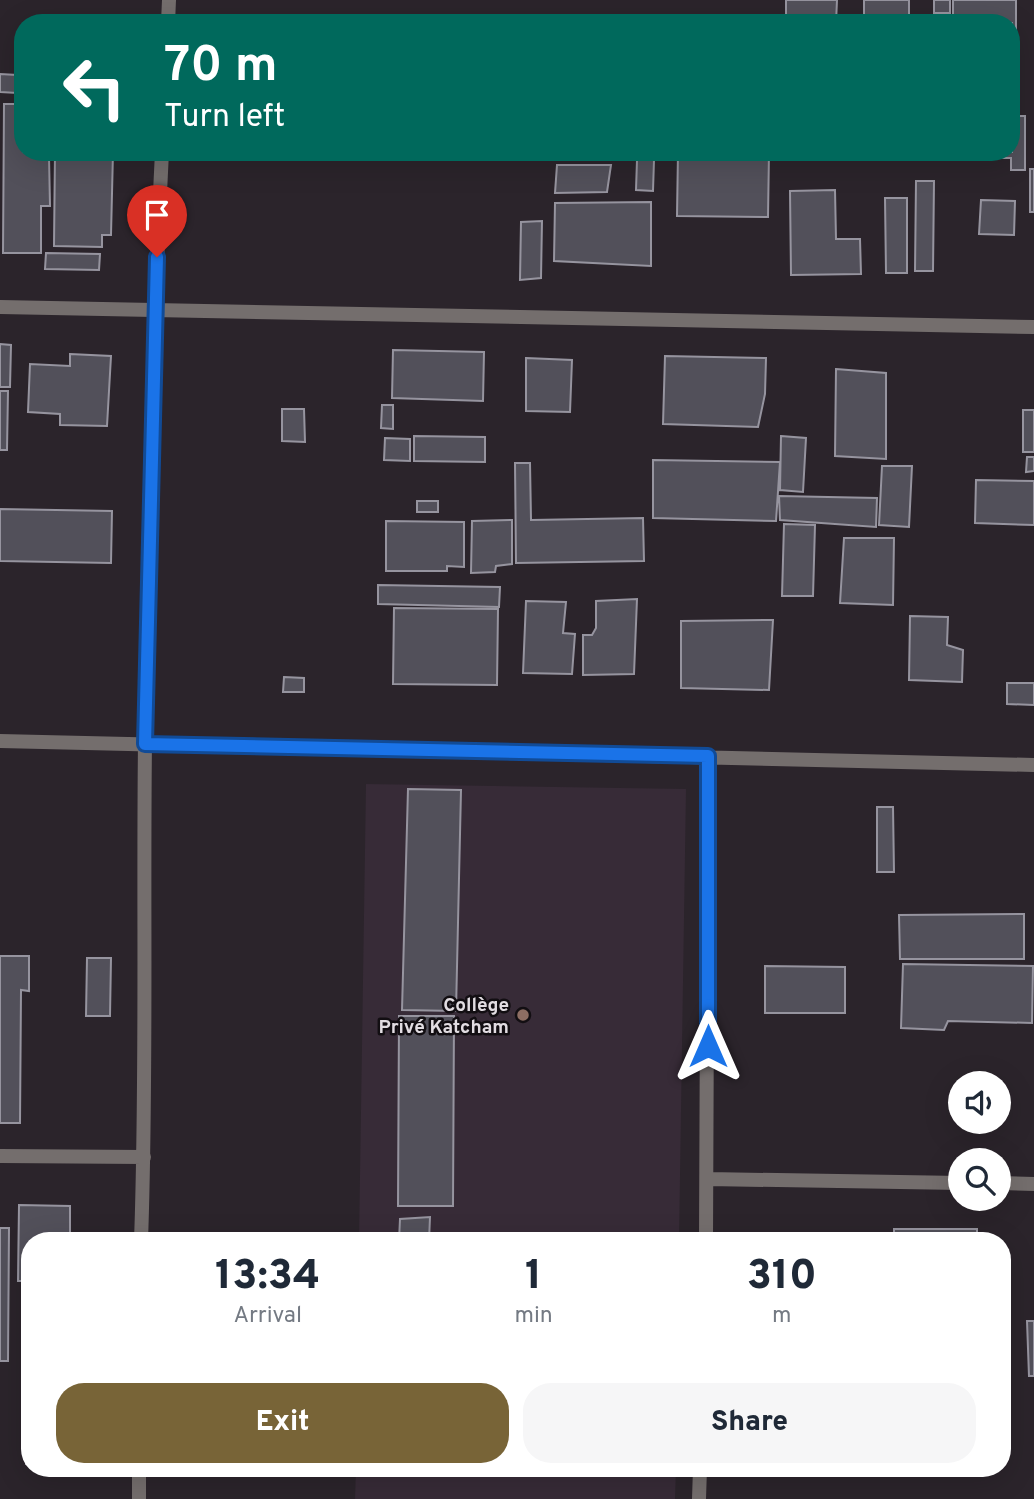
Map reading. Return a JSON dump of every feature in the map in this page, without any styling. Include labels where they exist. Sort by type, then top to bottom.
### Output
[{"type":"street","points":[[141,1232],[144,1157],[145,744],[154,310],[162,161]]},
{"type":"street","points":[[0,307],[1034,327]]},
{"type":"street","points":[[0,741],[1034,765]]},
{"type":"street","points":[[706,1232],[708,756]]},
{"type":"street","points":[[0,1156],[144,1157]]},
{"type":"street","points":[[708,1179],[948,1182]]},
{"type":"street","points":[[1011,1183],[1034,1184]]},
{"type":"street","points":[[139,1477],[139,1499]]},
{"type":"street","points":[[699,1499],[700,1477]]},
{"type":"shaded area","name":"Collège Privé Katcham","points":[[366,784],[686,789],[679,1232],[359,1232]]},
{"type":"shaded area","points":[[356,1477],[676,1477],[675,1499],[355,1499]]},
{"type":"building","points":[[786,0],[837,0],[836,14],[786,14]]},
{"type":"building","points":[[864,0],[909,0],[909,14],[864,14]]},
{"type":"building","points":[[934,0],[950,0],[950,13],[934,13]]},
{"type":"building","points":[[953,0],[1016,0],[1016,14],[953,14]]},
{"type":"building","points":[[0,74],[14,75],[14,93],[0,92]]},
{"type":"building","points":[[4,104],[14,104],[14,161],[49,161],[50,206],[41,206],[41,253],[3,253]]},
{"type":"building","points":[[1020,116],[1025,116],[1025,170],[1011,170],[1011,161],[1020,161]]},
{"type":"building","points":[[55,161],[113,161],[111,235],[102,235],[102,247],[54,246]]},
{"type":"building","points":[[637,161],[654,161],[653,191],[636,190]]},
{"type":"building","points":[[678,161],[769,161],[768,217],[677,216]]},
{"type":"building","points":[[557,165],[611,165],[607,192],[555,193]]},
{"type":"building","points":[[1030,169],[1034,169],[1034,212],[1030,212]]},
{"type":"building","points":[[916,181],[934,181],[933,271],[915,271]]},
{"type":"building","points":[[835,190],[836,239],[860,239],[861,274],[791,275],[790,191]]},
{"type":"building","points":[[885,198],[907,198],[907,273],[886,273]]},
{"type":"building","points":[[981,200],[1015,201],[1014,235],[979,234]]},
{"type":"building","points":[[651,202],[651,266],[554,261],[555,203]]},
{"type":"building","points":[[542,221],[541,278],[520,280],[521,222]]},
{"type":"building","points":[[46,253],[100,254],[99,270],[45,269]]},
{"type":"building","points":[[0,344],[11,345],[10,387],[0,387]]},
{"type":"building","points":[[393,350],[484,352],[483,401],[392,398]]},
{"type":"building","points":[[70,354],[111,356],[107,426],[60,425],[60,414],[28,412],[30,364],[70,366]]},
{"type":"building","points":[[665,356],[766,358],[765,394],[758,427],[663,424]]},
{"type":"building","points":[[526,358],[572,360],[570,412],[526,411]]},
{"type":"building","points":[[836,369],[886,373],[886,459],[835,456]]},
{"type":"building","points":[[0,391],[8,391],[7,450],[0,450]]},
{"type":"building","points":[[382,405],[393,405],[393,429],[381,428]]},
{"type":"building","points":[[282,409],[304,409],[305,442],[282,441]]},
{"type":"building","points":[[1023,410],[1034,410],[1034,452],[1023,452]]},
{"type":"building","points":[[414,436],[485,437],[485,462],[414,461]]},
{"type":"building","points":[[781,436],[806,438],[803,492],[780,490]]},
{"type":"building","points":[[385,438],[410,439],[410,461],[384,460]]},
{"type":"building","points":[[1027,457],[1034,457],[1034,471],[1026,472]]},
{"type":"building","points":[[653,460],[780,462],[776,521],[653,518]]},
{"type":"building","points":[[515,463],[530,463],[531,520],[643,518],[644,561],[516,563]]},
{"type":"building","points":[[882,466],[912,466],[909,527],[879,525]]},
{"type":"building","points":[[976,480],[1034,481],[1034,525],[975,523]]},
{"type":"building","points":[[779,496],[877,498],[876,527],[780,520]]},
{"type":"building","points":[[417,501],[438,501],[438,512],[417,512]]},
{"type":"building","points":[[0,509],[112,511],[111,563],[0,561]]},
{"type":"building","points":[[512,520],[512,564],[496,566],[495,572],[471,573],[472,521]]},
{"type":"building","points":[[386,521],[464,522],[464,567],[447,566],[447,571],[386,571]]},
{"type":"building","points":[[784,524],[815,525],[813,596],[782,596]]},
{"type":"building","points":[[844,538],[894,538],[893,605],[840,603]]},
{"type":"building","points":[[378,585],[500,587],[499,607],[378,604]]},
{"type":"building","points":[[637,599],[634,674],[583,675],[583,635],[592,635],[596,628],[596,601]]},
{"type":"building","points":[[526,601],[566,602],[563,633],[575,634],[572,674],[523,673]]},
{"type":"building","points":[[394,608],[498,609],[497,685],[393,684]]},
{"type":"building","points":[[910,616],[948,617],[947,645],[963,650],[962,682],[909,680]]},
{"type":"building","points":[[773,620],[769,690],[681,688],[681,621]]},
{"type":"building","points":[[284,677],[304,678],[304,692],[283,692]]},
{"type":"building","points":[[1007,683],[1034,683],[1034,705],[1007,704]]},
{"type":"building","points":[[408,789],[461,790],[456,1011],[402,1010]]},
{"type":"building","points":[[877,807],[893,807],[894,872],[877,872]]},
{"type":"building","points":[[1024,914],[1024,959],[900,959],[899,915]]},
{"type":"building","points":[[0,956],[29,956],[29,991],[21,990],[20,1123],[0,1123]]},
{"type":"building","points":[[87,958],[111,958],[110,1016],[86,1016]]},
{"type":"building","points":[[903,964],[1033,966],[1032,1023],[948,1021],[944,1030],[901,1028]]},
{"type":"building","points":[[765,966],[845,967],[845,1013],[765,1013]]},
{"type":"building","points":[[399,1016],[454,1016],[453,1206],[398,1206]]},
{"type":"building","points":[[19,1205],[70,1206],[70,1232],[21,1232],[21,1281],[18,1281]]},
{"type":"building","points":[[430,1217],[429,1232],[399,1232],[400,1219]]},
{"type":"building","points":[[0,1228],[9,1228],[8,1361],[0,1361]]},
{"type":"building","points":[[894,1229],[977,1229],[977,1232],[894,1232]]},
{"type":"building","points":[[1027,1321],[1034,1321],[1034,1376],[1029,1376]]},
{"type":"place","name":"Collège Privé Katcham","points":[[523,1015]]},
{"type":"route","points":[[157,257],[145,744],[708,756],[708,1046]]}]
